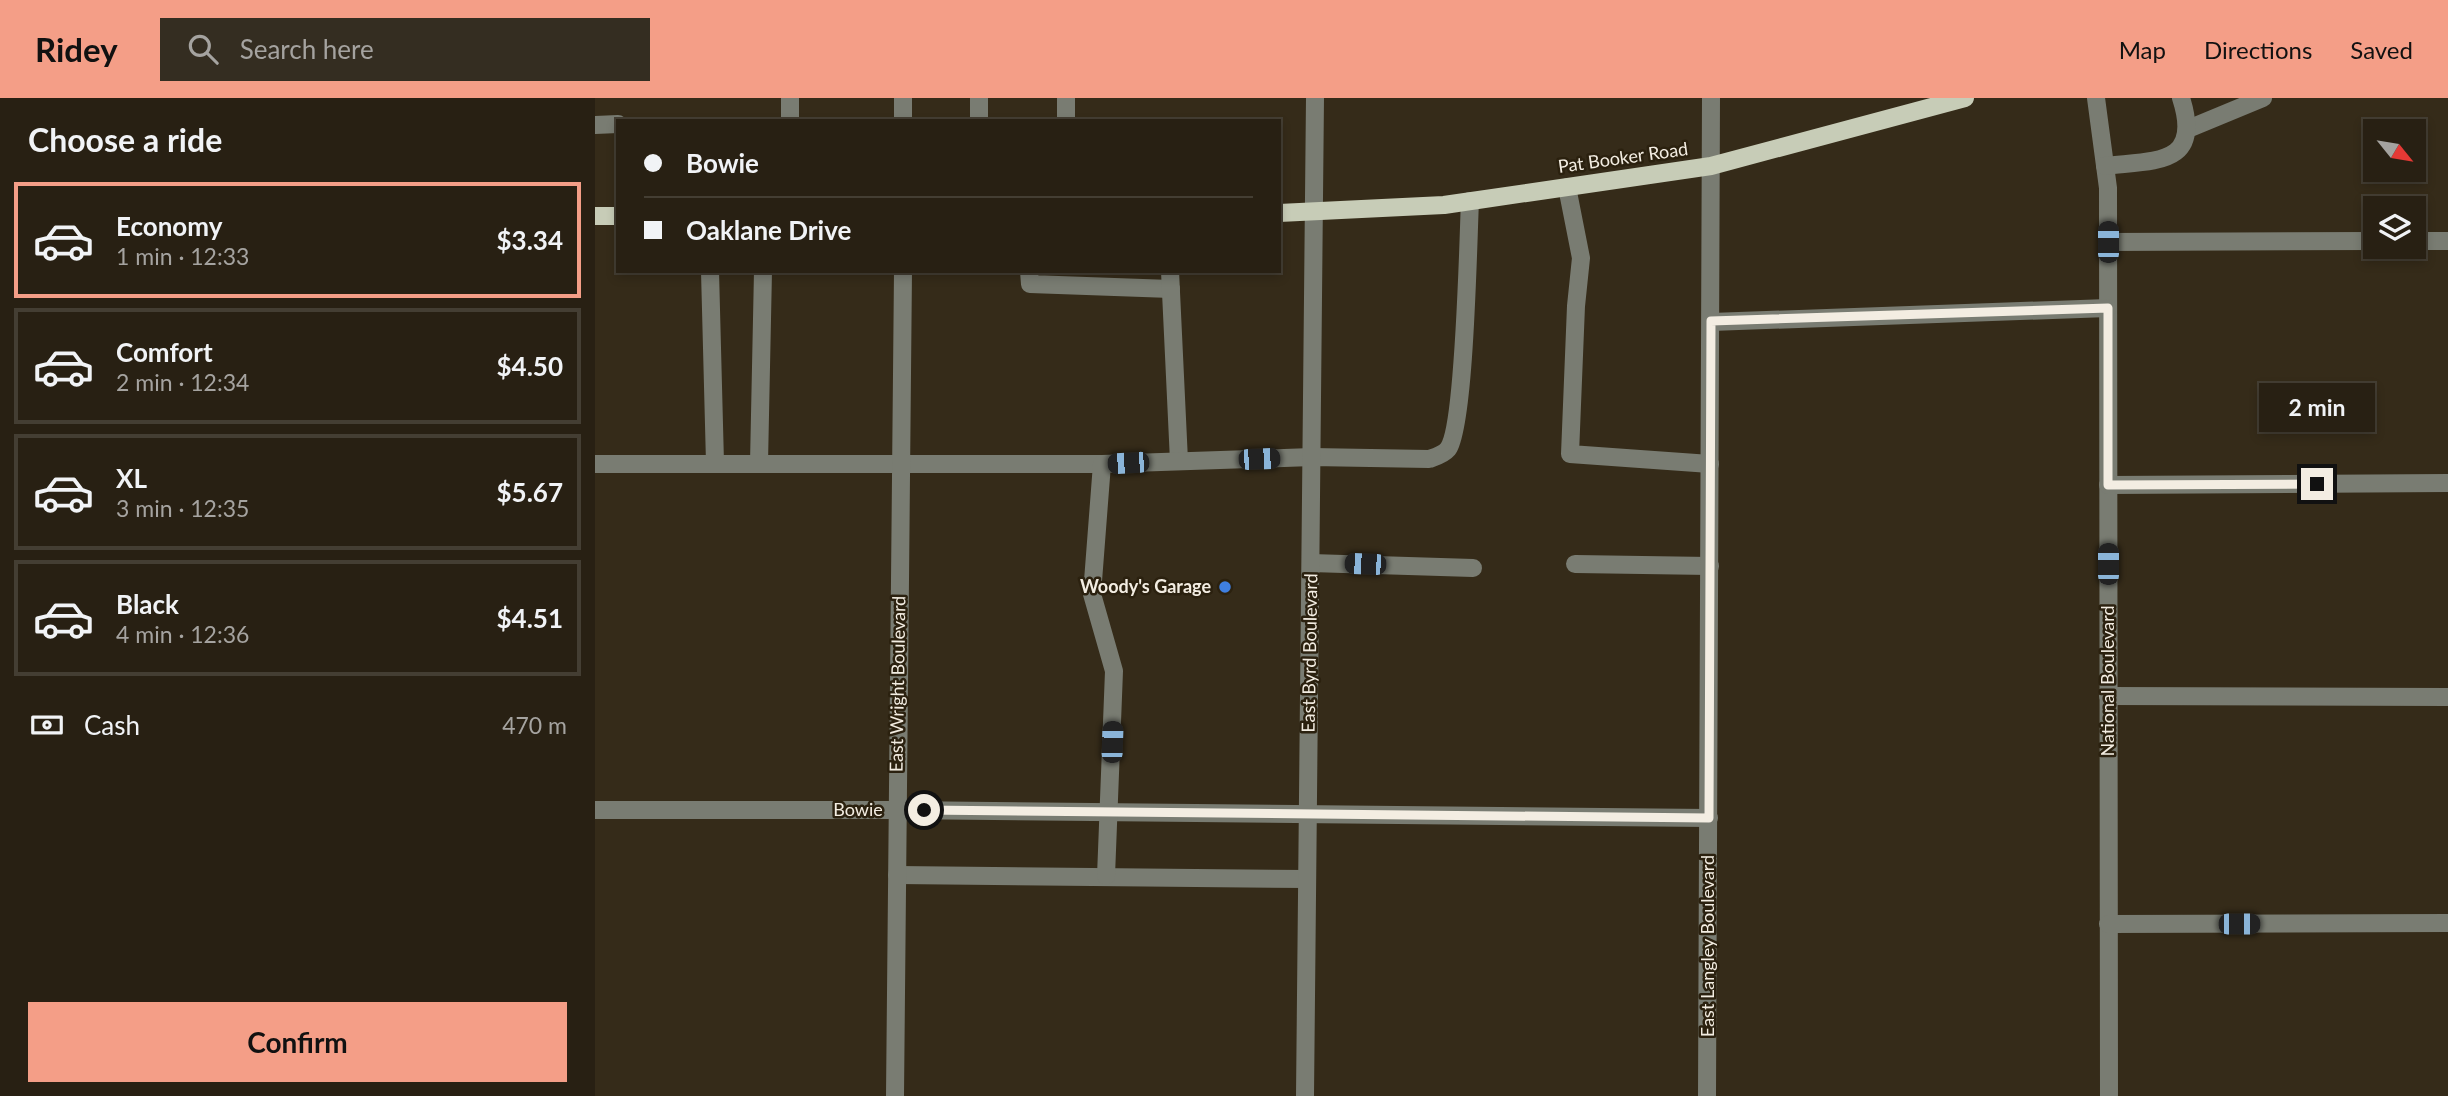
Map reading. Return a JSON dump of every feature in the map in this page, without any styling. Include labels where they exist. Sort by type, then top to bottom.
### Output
[{"type":"main road","name":"Pat Booker Road","points":[[1281,213],[1444,205],[1711,166],[1965,98]]},
{"type":"main road","points":[[595,215],[616,216]]},
{"type":"street","points":[[790,98],[790,119]]},
{"type":"street","points":[[903,98],[903,119]]},
{"type":"street","points":[[979,98],[979,119]]},
{"type":"street","points":[[1066,98],[1066,119]]},
{"type":"street","name":"East Byrd Boulevard","points":[[1304,1096],[1316,211],[1315,98]]},
{"type":"street","name":"East Langley Boulevard","points":[[1707,1096],[1711,98]]},
{"type":"street","name":"National Boulevard","points":[[2096,98],[2108,188],[2109,1096]]},
{"type":"street","points":[[2105,166],[2171,156],[2184,146],[2187,128],[2181,98]]},
{"type":"street","points":[[2187,128],[2263,98]]},
{"type":"street","points":[[595,125],[616,124]]},
{"type":"street","points":[[1567,187],[1581,258],[1576,306],[1570,454],[1710,464]]},
{"type":"street","points":[[595,464],[1102,464],[1312,457],[1429,459],[1449,448],[1460,398],[1471,201]]},
{"type":"street","points":[[2108,242],[2363,242]]},
{"type":"street","points":[[2426,242],[2448,242]]},
{"type":"street","points":[[710,273],[715,463]]},
{"type":"street","points":[[759,463],[763,273]]},
{"type":"street","name":"East Wright Boulevard","points":[[895,1096],[903,273]]},
{"type":"street","points":[[1029,273],[1030,284],[1109,279],[1171,280],[1179,461]]},
{"type":"street","points":[[1711,321],[2108,308]]},
{"type":"street","points":[[1102,464],[1092,594],[1114,671],[1106,876]]},
{"type":"street","points":[[2108,485],[2448,483]]},
{"type":"street","points":[[1311,562],[1473,568]]},
{"type":"street","points":[[1575,564],[1710,566]]},
{"type":"street","points":[[2108,696],[2448,697]]},
{"type":"street","name":"Bowie","points":[[595,810],[897,810],[1709,818]]},
{"type":"street","points":[[897,875],[1307,878]]},
{"type":"street","points":[[2108,924],[2448,923]]},
{"type":"place","name":"Woody's Garage","points":[[1225,587]]},
{"type":"route","points":[[924,810],[1709,818],[1711,321],[2108,308],[2108,485],[2317,484]]}]
